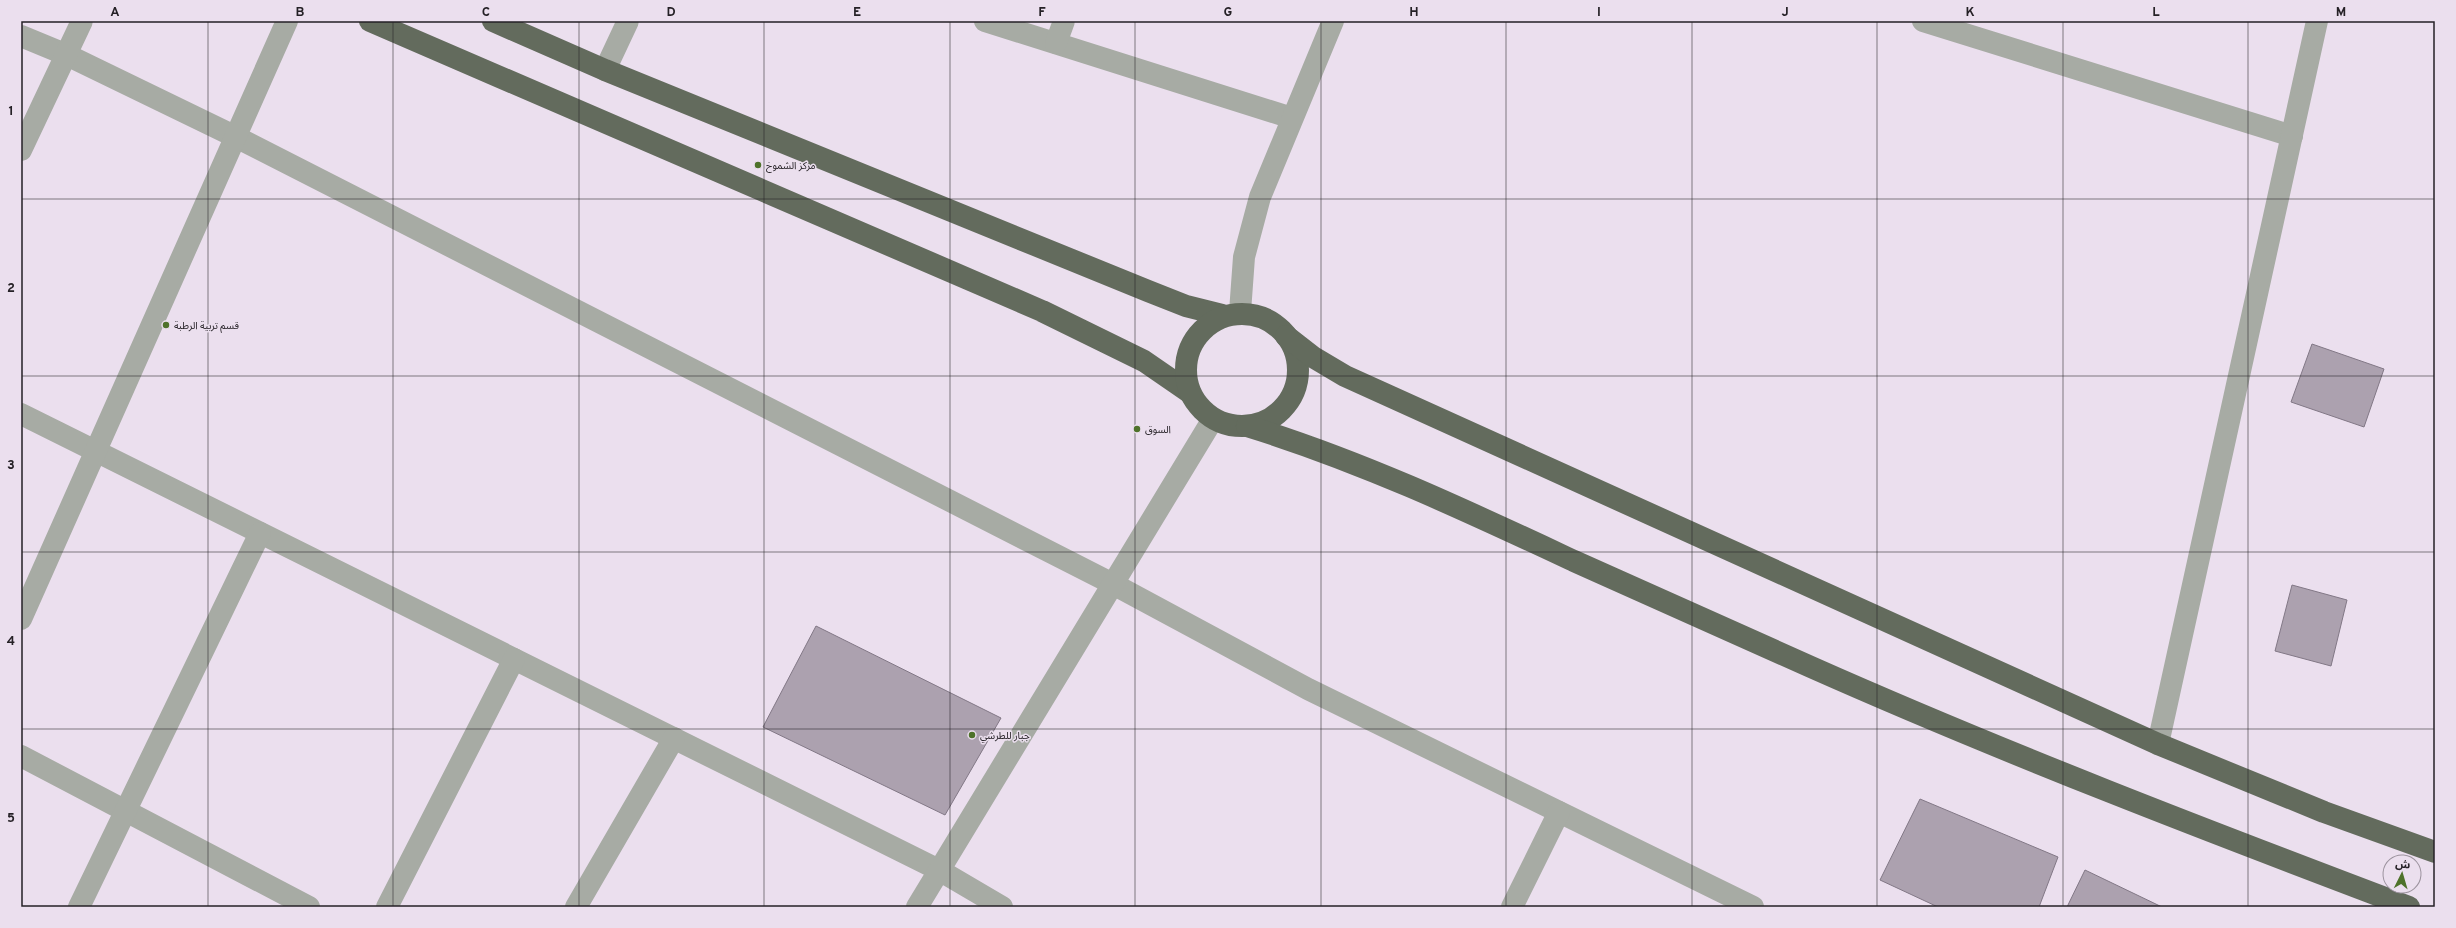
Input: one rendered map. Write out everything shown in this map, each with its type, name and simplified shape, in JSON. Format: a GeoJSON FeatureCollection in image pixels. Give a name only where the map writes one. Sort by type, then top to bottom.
{"type":"FeatureCollection","features":[{"type":"Feature","properties":{"kind":"highway"},"geometry":{"type":"LineString","coordinates":[[370,21],[1042,311],[1144,361],[1189,392],[1199,406],[1213,419],[1229,426],[1247,426],[1264,422],[1278,413],[1290,400],[1296,384],[1298,367],[1295,351],[1286,336]]}},
{"type":"Feature","properties":{"kind":"highway"},"geometry":{"type":"LineString","coordinates":[[493,21],[605,70],[1180,304],[1231,314],[1258,316],[1273,324],[1313,357],[1345,376],[2158,744],[2317,809],[2435,852]]}},
{"type":"Feature","properties":{"kind":"highway"},"geometry":{"type":"LineString","coordinates":[[1189,392],[1186,374],[1187,356],[1194,340],[1207,326],[1231,314]]}},
{"type":"Feature","properties":{"kind":"highway"},"geometry":{"type":"LineString","coordinates":[[1247,426],[1305,444],[1418,488],[1807,666],[2015,753],[2217,834],[2409,907]]}},
{"type":"Feature","properties":{"kind":"street"},"geometry":{"type":"LineString","coordinates":[[21,150],[82,21]]}},
{"type":"Feature","properties":{"kind":"street"},"geometry":{"type":"LineString","coordinates":[[21,619],[287,21]]}},
{"type":"Feature","properties":{"kind":"street"},"geometry":{"type":"LineString","coordinates":[[605,70],[628,21]]}},
{"type":"Feature","properties":{"kind":"street"},"geometry":{"type":"LineString","coordinates":[[985,21],[1292,118]]}},
{"type":"Feature","properties":{"kind":"street"},"geometry":{"type":"LineString","coordinates":[[1056,44],[1064,21]]}},
{"type":"Feature","properties":{"kind":"street"},"geometry":{"type":"LineString","coordinates":[[1231,314],[1251,226],[1260,197],[1333,21]]}},
{"type":"Feature","properties":{"kind":"street"},"geometry":{"type":"LineString","coordinates":[[1923,21],[2292,136]]}},
{"type":"Feature","properties":{"kind":"street"},"geometry":{"type":"LineString","coordinates":[[2158,744],[2317,21]]}},
{"type":"Feature","properties":{"kind":"street"},"geometry":{"type":"LineString","coordinates":[[21,36],[67,55],[236,137],[1113,584],[1308,689],[1753,907]]}},
{"type":"Feature","properties":{"kind":"street"},"geometry":{"type":"LineString","coordinates":[[21,414],[939,870],[1002,907]]}},
{"type":"Feature","properties":{"kind":"street"},"geometry":{"type":"LineString","coordinates":[[917,907],[1213,419]]}},
{"type":"Feature","properties":{"kind":"street"},"geometry":{"type":"LineString","coordinates":[[79,907],[260,533]]}},
{"type":"Feature","properties":{"kind":"street"},"geometry":{"type":"LineString","coordinates":[[387,907],[514,659]]}},
{"type":"Feature","properties":{"kind":"street"},"geometry":{"type":"LineString","coordinates":[[576,907],[674,738]]}},
{"type":"Feature","properties":{"kind":"street"},"geometry":{"type":"LineString","coordinates":[[21,756],[309,907]]}},
{"type":"Feature","properties":{"kind":"street"},"geometry":{"type":"LineString","coordinates":[[1512,907],[1559,812]]}},
{"type":"Feature","properties":{"kind":"building"},"geometry":{"type":"Polygon","coordinates":[[[2312,344],[2384,369],[2364,427],[2291,402],[2312,344]]]}},
{"type":"Feature","properties":{"kind":"building"},"geometry":{"type":"Polygon","coordinates":[[[2292,585],[2347,600],[2331,666],[2275,651],[2292,585]]]}},
{"type":"Feature","properties":{"kind":"building"},"geometry":{"type":"Polygon","coordinates":[[[816,626],[1001,718],[945,815],[763,727],[816,626]]]}},
{"type":"Feature","properties":{"kind":"building"},"geometry":{"type":"Polygon","coordinates":[[[1920,799],[2058,857],[2039,907],[1938,907],[1880,880],[1920,799]]]}},
{"type":"Feature","properties":{"kind":"building"},"geometry":{"type":"Polygon","coordinates":[[[2085,870],[2162,907],[2067,907],[2085,870]]]}},
{"type":"Feature","properties":{"kind":"place","name":"مركز الشموخ"},"geometry":{"type":"Point","coordinates":[758,165]}},
{"type":"Feature","properties":{"kind":"place","name":"قسم تربية الرطبة"},"geometry":{"type":"Point","coordinates":[166,325]}},
{"type":"Feature","properties":{"kind":"place","name":"السوق"},"geometry":{"type":"Point","coordinates":[1137,429]}},
{"type":"Feature","properties":{"kind":"place","name":"جبار للطرشي"},"geometry":{"type":"Point","coordinates":[972,735]}}]}
